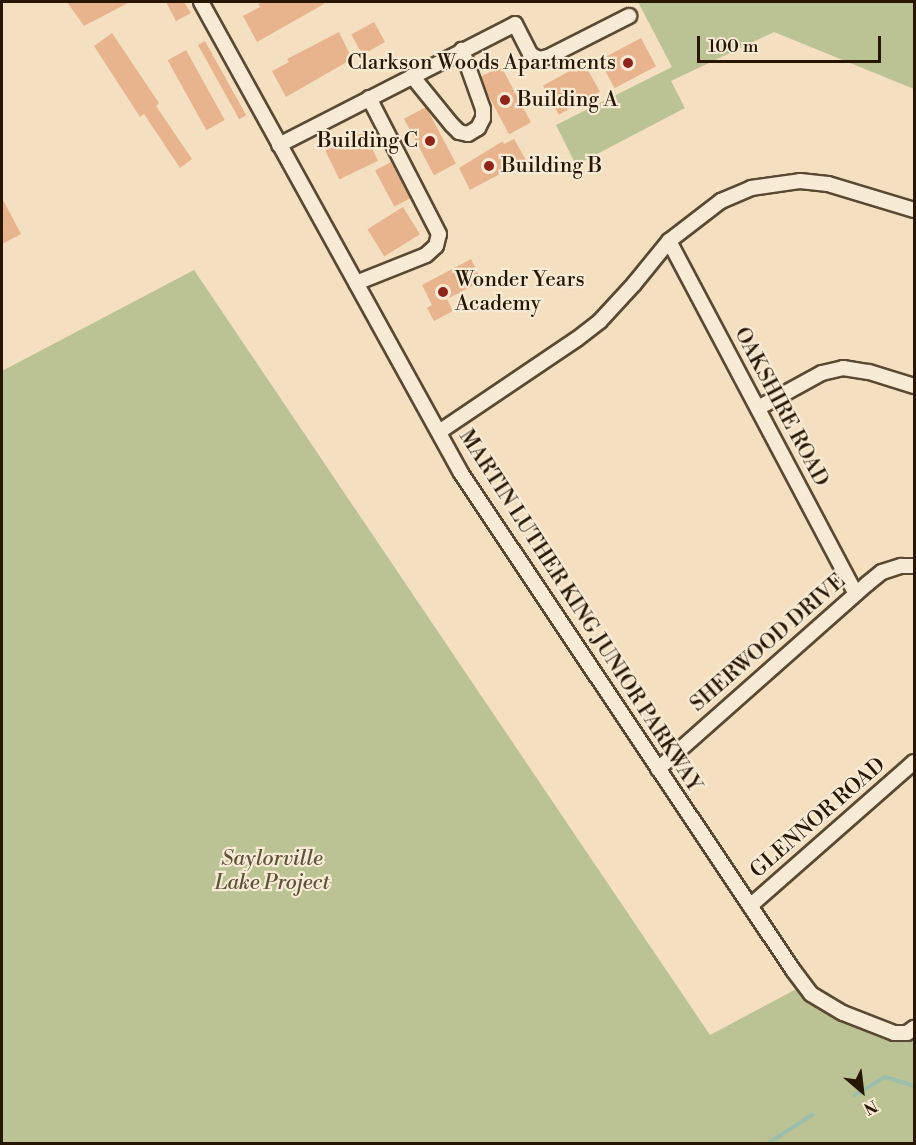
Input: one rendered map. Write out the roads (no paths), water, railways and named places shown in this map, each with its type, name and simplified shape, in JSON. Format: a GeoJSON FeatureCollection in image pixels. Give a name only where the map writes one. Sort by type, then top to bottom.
{"type":"FeatureCollection","features":[{"type":"Feature","properties":{"kind":"street","name":"MARTIN LUTHER KING JUNIOR PARKWAY"},"geometry":{"type":"LineString","coordinates":[[201,2],[439,432],[503,539],[811,994],[843,1013],[894,1033],[907,1033],[915,1028]]}},
{"type":"Feature","properties":{"kind":"street"},"geometry":{"type":"LineString","coordinates":[[279,145],[515,24],[530,54],[539,59],[548,57],[629,16]]}},
{"type":"Feature","properties":{"kind":"street"},"geometry":{"type":"LineString","coordinates":[[412,76],[452,125],[459,132],[468,134],[478,128],[483,118],[483,109],[462,50]]}},
{"type":"Feature","properties":{"kind":"street"},"geometry":{"type":"LineString","coordinates":[[356,283],[426,255],[436,246],[439,234],[369,98]]}},
{"type":"Feature","properties":{"kind":"street"},"geometry":{"type":"LineString","coordinates":[[439,432],[600,321],[669,241],[721,201],[751,188],[784,182],[828,184],[915,210]]}},
{"type":"Feature","properties":{"kind":"street","name":"OAKSHIRE ROAD"},"geometry":{"type":"LineString","coordinates":[[669,241],[856,594]]}},
{"type":"Feature","properties":{"kind":"street"},"geometry":{"type":"LineString","coordinates":[[758,408],[822,373],[843,368],[856,368],[915,386]]}},
{"type":"Feature","properties":{"kind":"street","name":"SHERWOOD DRIVE"},"geometry":{"type":"LineString","coordinates":[[658,769],[882,572],[901,566],[915,566]]}},
{"type":"Feature","properties":{"kind":"street","name":"GLENNOR ROAD"},"geometry":{"type":"LineString","coordinates":[[750,906],[915,762]]}},
{"type":"Feature","properties":{"kind":"waterway"},"geometry":{"type":"LineString","coordinates":[[855,1095],[885,1077],[914,1086]]}},
{"type":"Feature","properties":{"kind":"waterway"},"geometry":{"type":"LineString","coordinates":[[767,1144],[812,1115]]}},
{"type":"Feature","properties":{"kind":"place","name":"Clarkson Woods Apartments"},"geometry":{"type":"Point","coordinates":[628,63]}},
{"type":"Feature","properties":{"kind":"place","name":"Building A"},"geometry":{"type":"Point","coordinates":[505,100]}},
{"type":"Feature","properties":{"kind":"place","name":"Building C"},"geometry":{"type":"Point","coordinates":[430,141]}},
{"type":"Feature","properties":{"kind":"place","name":"Building B"},"geometry":{"type":"Point","coordinates":[489,166]}},
{"type":"Feature","properties":{"kind":"place","name":"Wonder Years Academy"},"geometry":{"type":"Point","coordinates":[443,292]}},
{"type":"Feature","properties":{"kind":"park label","name":"Saylorville Lake Project"},"geometry":{"type":"Point","coordinates":[272,871]}}]}
